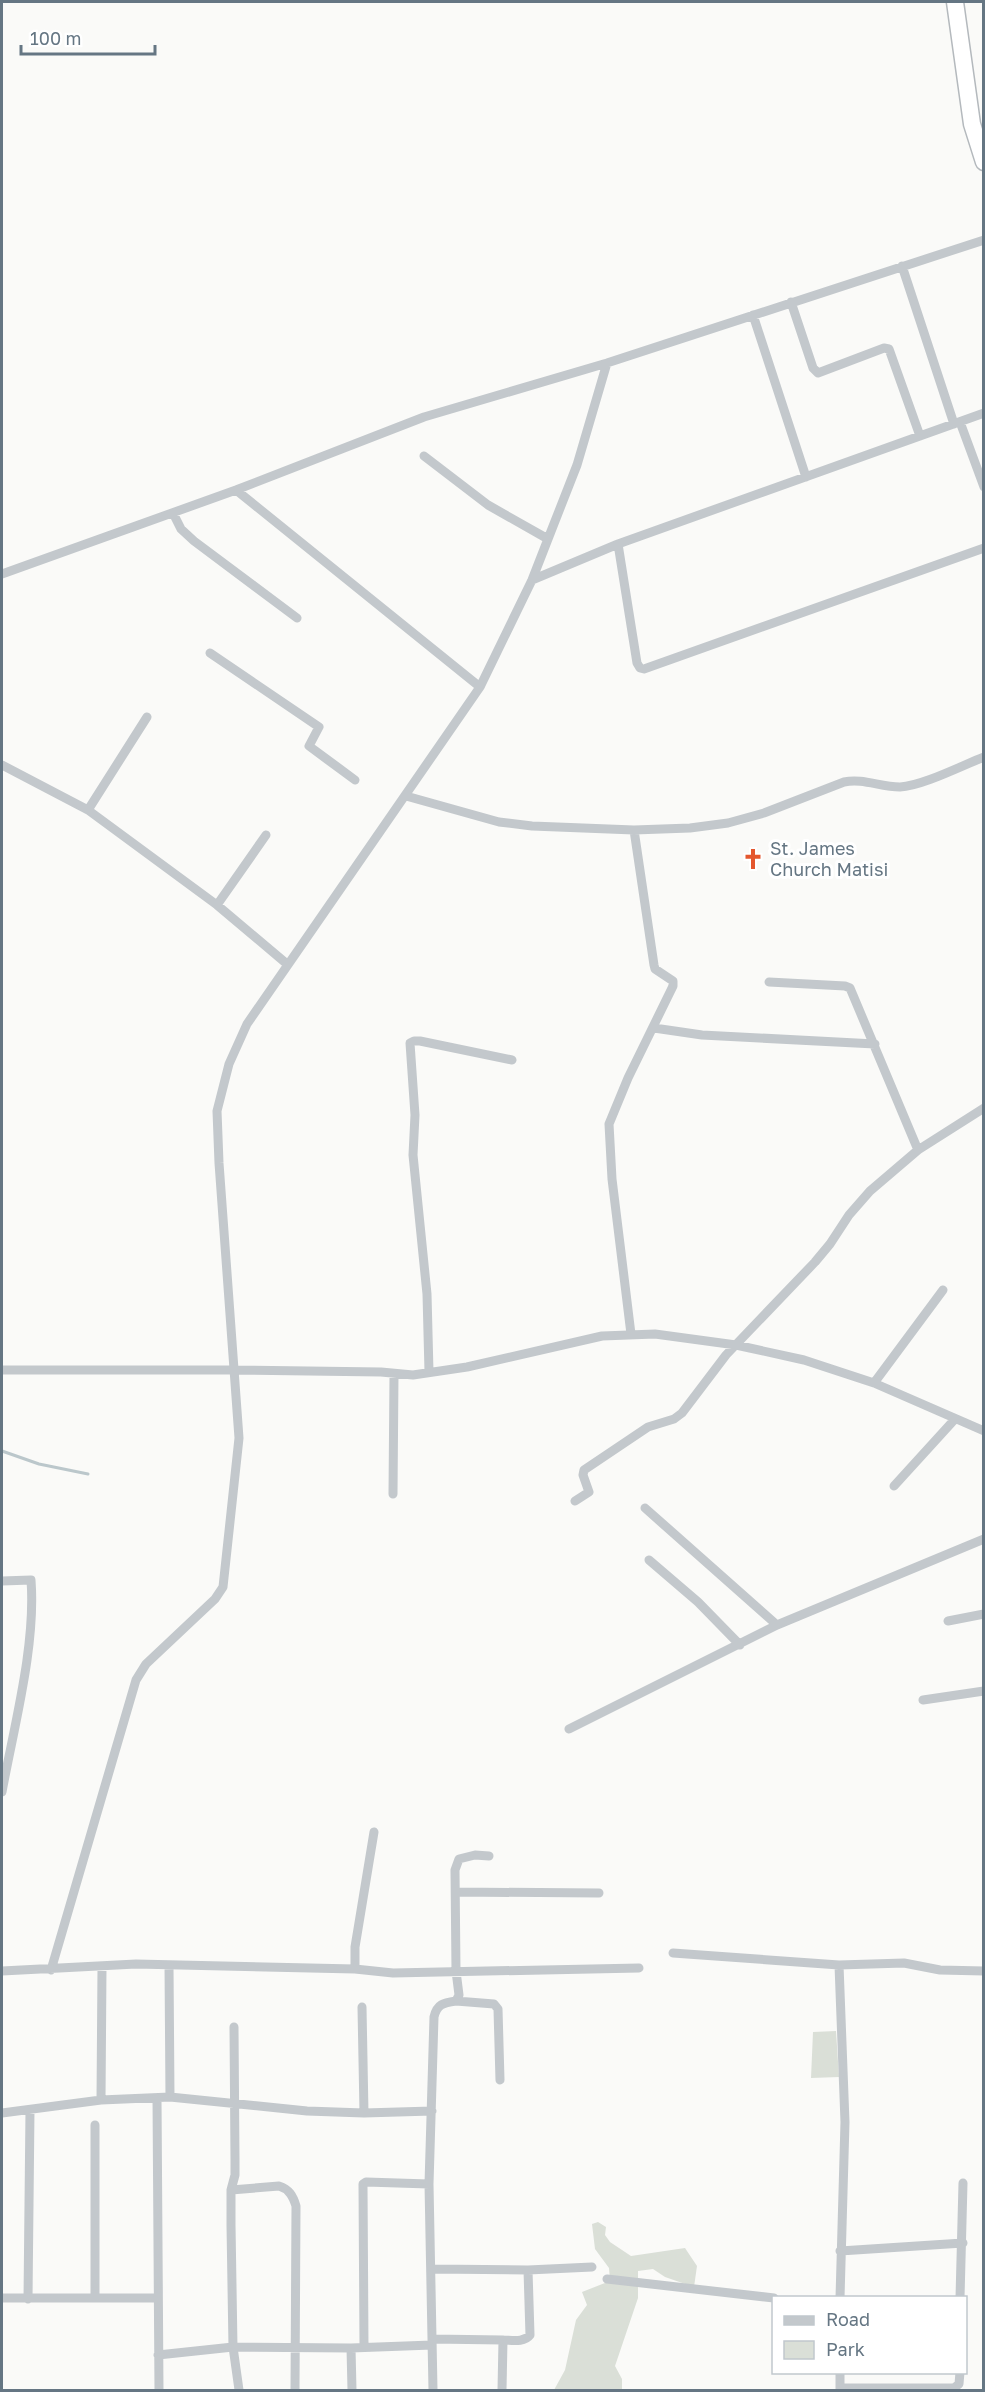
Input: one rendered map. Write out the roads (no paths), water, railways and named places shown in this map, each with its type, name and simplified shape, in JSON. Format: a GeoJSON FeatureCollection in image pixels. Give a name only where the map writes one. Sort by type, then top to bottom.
{"type":"FeatureCollection","features":[{"type":"Feature","properties":{"kind":"highway"},"geometry":{"type":"LineString","coordinates":[[955,2],[984,162]]}},
{"type":"Feature","properties":{"kind":"street"},"geometry":{"type":"LineString","coordinates":[[2,574],[236,490],[424,417],[607,363],[984,240]]}},
{"type":"Feature","properties":{"kind":"street"},"geometry":{"type":"LineString","coordinates":[[902,266],[957,423],[984,487]]}},
{"type":"Feature","properties":{"kind":"street"},"geometry":{"type":"LineString","coordinates":[[791,302],[813,368],[818,374],[884,348],[889,349],[920,436]]}},
{"type":"Feature","properties":{"kind":"street"},"geometry":{"type":"LineString","coordinates":[[753,315],[806,477]]}},
{"type":"Feature","properties":{"kind":"street"},"geometry":{"type":"LineString","coordinates":[[51,1970],[136,1680],[146,1664],[215,1599],[224,1587],[239,1438],[217,1111],[229,1064],[247,1024],[480,687],[532,580],[577,465],[607,363]]}},
{"type":"Feature","properties":{"kind":"street"},"geometry":{"type":"LineString","coordinates":[[532,580],[618,544],[984,413]]}},
{"type":"Feature","properties":{"kind":"street"},"geometry":{"type":"LineString","coordinates":[[424,456],[488,505],[548,539]]}},
{"type":"Feature","properties":{"kind":"street"},"geometry":{"type":"LineString","coordinates":[[236,490],[480,687]]}},
{"type":"Feature","properties":{"kind":"street"},"geometry":{"type":"LineString","coordinates":[[173,513],[181,529],[194,541],[297,618]]}},
{"type":"Feature","properties":{"kind":"street"},"geometry":{"type":"LineString","coordinates":[[618,544],[637,663],[640,668],[644,669],[984,548]]}},
{"type":"Feature","properties":{"kind":"street"},"geometry":{"type":"LineString","coordinates":[[210,653],[319,727],[309,746],[355,780]]}},
{"type":"Feature","properties":{"kind":"street"},"geometry":{"type":"LineString","coordinates":[[88,810],[147,717]]}},
{"type":"Feature","properties":{"kind":"street"},"geometry":{"type":"LineString","coordinates":[[406,796],[500,822],[634,830],[690,828],[728,823],[764,813],[856,779],[901,787],[984,757]]}},
{"type":"Feature","properties":{"kind":"street"},"geometry":{"type":"LineString","coordinates":[[2,765],[88,810],[217,905],[287,964]]}},
{"type":"Feature","properties":{"kind":"street"},"geometry":{"type":"LineString","coordinates":[[631,1334],[612,1179],[609,1124],[628,1078],[672,993],[673,983],[671,979],[655,969],[634,830]]}},
{"type":"Feature","properties":{"kind":"street"},"geometry":{"type":"LineString","coordinates":[[217,905],[266,835]]}},
{"type":"Feature","properties":{"kind":"street"},"geometry":{"type":"LineString","coordinates":[[769,982],[850,988],[918,1150]]}},
{"type":"Feature","properties":{"kind":"street"},"geometry":{"type":"LineString","coordinates":[[654,1028],[702,1035],[875,1044]]}},
{"type":"Feature","properties":{"kind":"street"},"geometry":{"type":"LineString","coordinates":[[429,1372],[427,1294],[413,1155],[415,1116],[410,1043],[420,1041],[512,1060]]}},
{"type":"Feature","properties":{"kind":"street"},"geometry":{"type":"LineString","coordinates":[[575,1502],[589,1492],[583,1475],[584,1470],[648,1427],[674,1419],[682,1413],[736,1345],[815,1262],[835,1238],[849,1215],[870,1191],[918,1150],[984,1108]]}},
{"type":"Feature","properties":{"kind":"street"},"geometry":{"type":"LineString","coordinates":[[874,1383],[944,1290]]}},
{"type":"Feature","properties":{"kind":"street"},"geometry":{"type":"LineString","coordinates":[[2,1370],[236,1370],[413,1375],[467,1367],[602,1336],[655,1334],[736,1345],[804,1360],[874,1383],[984,1431]]}},
{"type":"Feature","properties":{"kind":"street"},"geometry":{"type":"LineString","coordinates":[[393,1494],[394,1374]]}},
{"type":"Feature","properties":{"kind":"street"},"geometry":{"type":"LineString","coordinates":[[894,1486],[955,1419]]}},
{"type":"Feature","properties":{"kind":"street"},"geometry":{"type":"LineString","coordinates":[[645,1508],[777,1625]]}},
{"type":"Feature","properties":{"kind":"street"},"geometry":{"type":"LineString","coordinates":[[569,1729],[777,1625],[984,1539]]}},
{"type":"Feature","properties":{"kind":"street"},"geometry":{"type":"LineString","coordinates":[[649,1560],[698,1602],[740,1645]]}},
{"type":"Feature","properties":{"kind":"street"},"geometry":{"type":"LineString","coordinates":[[2,1581],[31,1580],[26,1666],[2,1792]]}},
{"type":"Feature","properties":{"kind":"street"},"geometry":{"type":"LineString","coordinates":[[948,1621],[984,1614]]}},
{"type":"Feature","properties":{"kind":"street"},"geometry":{"type":"LineString","coordinates":[[923,1700],[984,1691]]}},
{"type":"Feature","properties":{"kind":"street"},"geometry":{"type":"LineString","coordinates":[[355,1969],[355,1947],[374,1832]]}},
{"type":"Feature","properties":{"kind":"street"},"geometry":{"type":"LineString","coordinates":[[456,2001],[459,1995],[456,1971],[455,1870],[459,1859],[475,1855],[489,1856]]}},
{"type":"Feature","properties":{"kind":"street"},"geometry":{"type":"LineString","coordinates":[[456,1893],[599,1893]]}},
{"type":"Feature","properties":{"kind":"street"},"geometry":{"type":"LineString","coordinates":[[673,1953],[839,1965],[904,1963],[924,1965],[940,1970],[984,1971]]}},
{"type":"Feature","properties":{"kind":"street"},"geometry":{"type":"LineString","coordinates":[[2,1971],[136,1964],[355,1969],[393,1973],[639,1968]]}},
{"type":"Feature","properties":{"kind":"street"},"geometry":{"type":"LineString","coordinates":[[169,1965],[170,2097]]}},
{"type":"Feature","properties":{"kind":"street"},"geometry":{"type":"LineString","coordinates":[[839,1965],[844,2122],[840,2296]]}},
{"type":"Feature","properties":{"kind":"street"},"geometry":{"type":"LineString","coordinates":[[101,2100],[102,1967]]}},
{"type":"Feature","properties":{"kind":"street"},"geometry":{"type":"LineString","coordinates":[[433,2391],[429,2184],[436,2007],[456,2001],[494,2004],[498,2009],[500,2079]]}},
{"type":"Feature","properties":{"kind":"street"},"geometry":{"type":"LineString","coordinates":[[362,2007],[364,2112]]}},
{"type":"Feature","properties":{"kind":"street"},"geometry":{"type":"LineString","coordinates":[[234,2027],[235,2167],[231,2190],[233,2347],[239,2391]]}},
{"type":"Feature","properties":{"kind":"street"},"geometry":{"type":"LineString","coordinates":[[2,2113],[101,2100],[170,2097],[307,2111],[432,2111]]}},
{"type":"Feature","properties":{"kind":"street"},"geometry":{"type":"LineString","coordinates":[[157,2098],[159,2391]]}},
{"type":"Feature","properties":{"kind":"street"},"geometry":{"type":"LineString","coordinates":[[28,2299],[30,2110]]}},
{"type":"Feature","properties":{"kind":"street"},"geometry":{"type":"LineString","coordinates":[[95,2125],[95,2297]]}},
{"type":"Feature","properties":{"kind":"street"},"geometry":{"type":"LineString","coordinates":[[364,2346],[363,2184],[366,2182],[429,2184]]}},
{"type":"Feature","properties":{"kind":"street"},"geometry":{"type":"LineString","coordinates":[[960,2296],[963,2183]]}},
{"type":"Feature","properties":{"kind":"street"},"geometry":{"type":"LineString","coordinates":[[231,2190],[284,2187],[296,2206],[295,2391]]}},
{"type":"Feature","properties":{"kind":"street"},"geometry":{"type":"LineString","coordinates":[[840,2251],[963,2243]]}},
{"type":"Feature","properties":{"kind":"street"},"geometry":{"type":"LineString","coordinates":[[432,2269],[528,2270],[592,2267]]}},
{"type":"Feature","properties":{"kind":"street"},"geometry":{"type":"LineString","coordinates":[[158,2355],[233,2347],[351,2348],[432,2342],[521,2341],[530,2335],[528,2270]]}},
{"type":"Feature","properties":{"kind":"street"},"geometry":{"type":"LineString","coordinates":[[607,2279],[772,2298]]}},
{"type":"Feature","properties":{"kind":"street"},"geometry":{"type":"LineString","coordinates":[[2,2298],[158,2298]]}},
{"type":"Feature","properties":{"kind":"street"},"geometry":{"type":"LineString","coordinates":[[502,2340],[502,2391]]}},
{"type":"Feature","properties":{"kind":"street"},"geometry":{"type":"LineString","coordinates":[[351,2348],[352,2391]]}},
{"type":"Feature","properties":{"kind":"street"},"geometry":{"type":"LineString","coordinates":[[840,2389],[954,2388],[960,2384],[960,2374]]}},
{"type":"Feature","properties":{"kind":"waterway"},"geometry":{"type":"LineString","coordinates":[[2,1451],[39,1464],[88,1474]]}},
{"type":"Feature","properties":{"kind":"place","name":"St. James Church Matisi"},"geometry":{"type":"Point","coordinates":[753,859]}}]}
